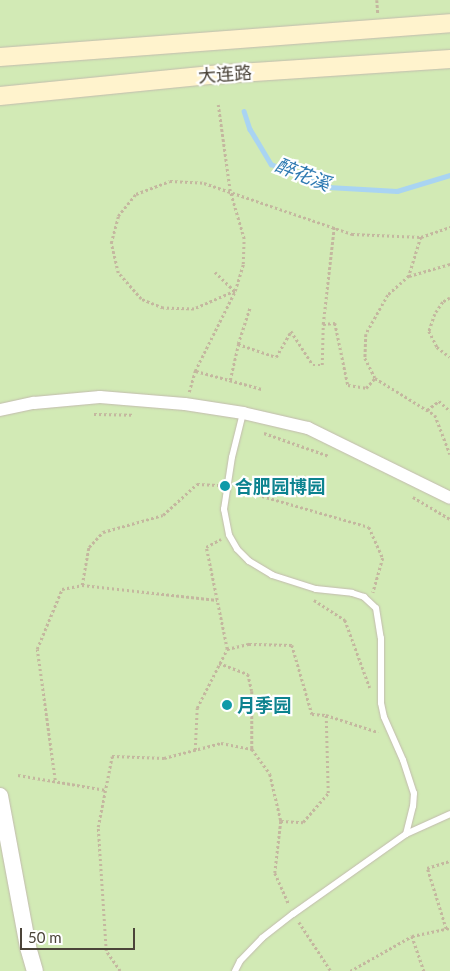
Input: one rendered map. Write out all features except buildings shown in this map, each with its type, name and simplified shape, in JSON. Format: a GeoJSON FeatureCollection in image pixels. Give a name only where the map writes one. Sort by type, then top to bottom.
{"type":"FeatureCollection","features":[{"type":"Feature","properties":{"kind":"main road","name":"大连路"},"geometry":{"type":"LineString","coordinates":[[0,57],[450,23]]}},
{"type":"Feature","properties":{"kind":"main road","name":"大连路"},"geometry":{"type":"LineString","coordinates":[[0,96],[209,75],[450,59]]}},
{"type":"Feature","properties":{"kind":"street"},"geometry":{"type":"LineString","coordinates":[[0,410],[34,403],[100,398],[185,404],[243,413],[308,428],[450,498]]}},
{"type":"Feature","properties":{"kind":"street"},"geometry":{"type":"LineString","coordinates":[[0,796],[28,947],[35,971]]}},
{"type":"Feature","properties":{"kind":"lane"},"geometry":{"type":"LineString","coordinates":[[243,413],[227,486],[224,509],[229,535],[237,549],[249,561],[272,575],[302,585],[352,593],[371,602],[376,608],[379,623],[384,718],[403,760],[414,793],[413,806],[406,834]]}},
{"type":"Feature","properties":{"kind":"lane"},"geometry":{"type":"LineString","coordinates":[[235,971],[240,961],[262,938],[293,914],[406,834],[450,814]]}},
{"type":"Feature","properties":{"kind":"path"},"geometry":{"type":"LineString","coordinates":[[185,404],[195,371],[234,291],[243,264],[244,239],[230,191],[218,105]]}},
{"type":"Feature","properties":{"kind":"path"},"geometry":{"type":"LineString","coordinates":[[234,291],[194,309],[163,308],[142,299],[118,273],[111,243],[118,216],[136,194],[170,181],[204,183],[352,234],[421,237],[450,227]]}},
{"type":"Feature","properties":{"kind":"path"},"geometry":{"type":"LineString","coordinates":[[238,344],[276,357],[291,331],[313,365],[322,365],[323,324],[334,227]]}},
{"type":"Feature","properties":{"kind":"path"},"geometry":{"type":"LineString","coordinates":[[409,276],[421,237]]}},
{"type":"Feature","properties":{"kind":"path"},"geometry":{"type":"LineString","coordinates":[[450,264],[409,276],[388,295],[366,334],[365,358],[375,378],[435,415],[450,454]]}},
{"type":"Feature","properties":{"kind":"path"},"geometry":{"type":"LineString","coordinates":[[215,272],[234,291]]}},
{"type":"Feature","properties":{"kind":"path"},"geometry":{"type":"LineString","coordinates":[[450,298],[443,302],[435,314],[429,331],[437,348],[450,358]]}},
{"type":"Feature","properties":{"kind":"path"},"geometry":{"type":"LineString","coordinates":[[230,380],[238,344],[250,308]]}},
{"type":"Feature","properties":{"kind":"path"},"geometry":{"type":"LineString","coordinates":[[323,324],[335,323],[348,385],[366,388],[375,378]]}},
{"type":"Feature","properties":{"kind":"path"},"geometry":{"type":"LineString","coordinates":[[195,371],[262,389]]}},
{"type":"Feature","properties":{"kind":"path"},"geometry":{"type":"LineString","coordinates":[[427,410],[439,401],[450,411]]}},
{"type":"Feature","properties":{"kind":"path"},"geometry":{"type":"LineString","coordinates":[[94,414],[138,415]]}},
{"type":"Feature","properties":{"kind":"path"},"geometry":{"type":"LineString","coordinates":[[240,426],[333,457]]}},
{"type":"Feature","properties":{"kind":"path"},"geometry":{"type":"LineString","coordinates":[[82,585],[89,547],[103,532],[164,515],[197,484],[227,486],[369,528],[383,558],[371,602]]}},
{"type":"Feature","properties":{"kind":"path"},"geometry":{"type":"LineString","coordinates":[[406,493],[450,519]]}},
{"type":"Feature","properties":{"kind":"path"},"geometry":{"type":"LineString","coordinates":[[195,750],[197,708],[227,650],[206,547],[229,535]]}},
{"type":"Feature","properties":{"kind":"path"},"geometry":{"type":"LineString","coordinates":[[55,780],[36,649],[62,589],[82,585],[216,600]]}},
{"type":"Feature","properties":{"kind":"path"},"geometry":{"type":"LineString","coordinates":[[302,585],[311,598],[345,620],[352,635],[367,685],[382,703]]}},
{"type":"Feature","properties":{"kind":"path"},"geometry":{"type":"LineString","coordinates":[[227,650],[249,644],[292,645],[312,714],[326,715],[392,736]]}},
{"type":"Feature","properties":{"kind":"path"},"geometry":{"type":"LineString","coordinates":[[220,664],[248,674],[252,691],[252,749],[270,774],[281,821],[275,873],[293,914],[331,971]]}},
{"type":"Feature","properties":{"kind":"path"},"geometry":{"type":"LineString","coordinates":[[281,821],[303,822],[328,793],[326,715]]}},
{"type":"Feature","properties":{"kind":"path"},"geometry":{"type":"LineString","coordinates":[[120,971],[106,951],[98,827],[112,756],[164,758],[221,743],[252,749]]}},
{"type":"Feature","properties":{"kind":"path"},"geometry":{"type":"LineString","coordinates":[[18,775],[106,790]]}},
{"type":"Feature","properties":{"kind":"path"},"geometry":{"type":"LineString","coordinates":[[350,971],[412,936],[448,928],[427,868],[450,861]]}},
{"type":"Feature","properties":{"kind":"path"},"geometry":{"type":"LineString","coordinates":[[412,936],[424,971]]}},
{"type":"Feature","properties":{"kind":"green space","name":"合肥园博园"},"geometry":{"type":"Polygon","coordinates":[[[0,0],[450,0],[450,971],[0,971],[0,0]]]}},
{"type":"Feature","properties":{"kind":"waterway","name":"醉花溪"},"geometry":{"type":"LineString","coordinates":[[244,111],[250,129],[271,164],[328,187],[397,191],[450,175]]}},
{"type":"Feature","properties":{"kind":"place","name":"合肥园博园"},"geometry":{"type":"Point","coordinates":[225,486]}},
{"type":"Feature","properties":{"kind":"place","name":"月季园"},"geometry":{"type":"Point","coordinates":[227,705]}}]}
